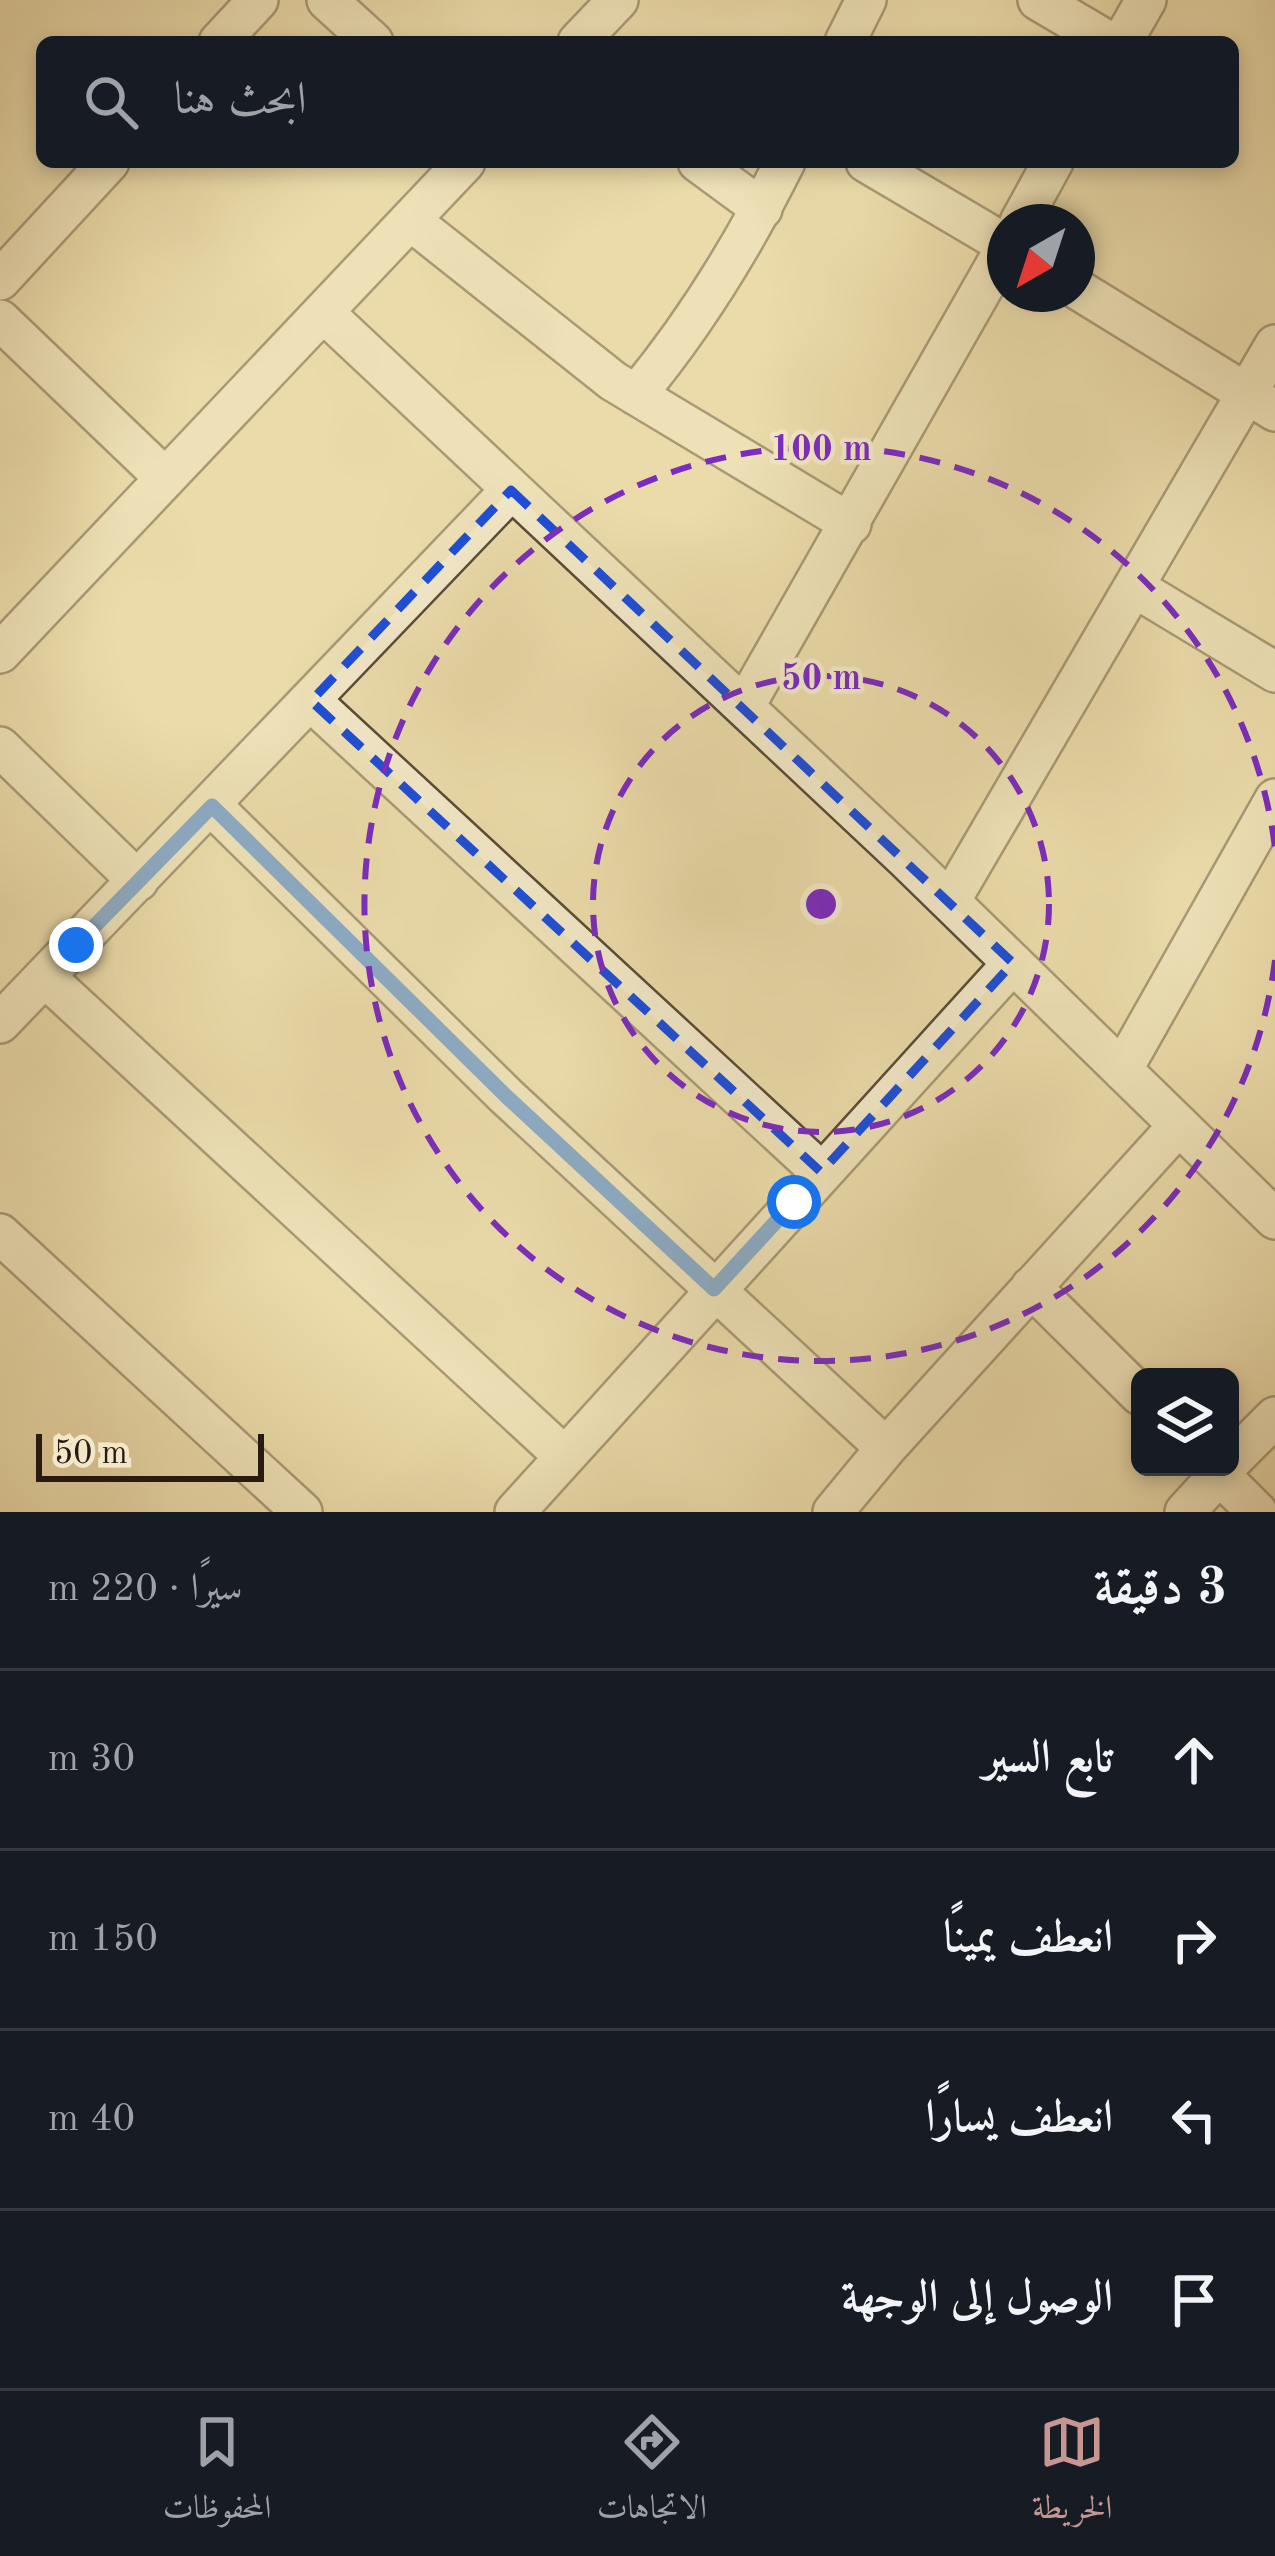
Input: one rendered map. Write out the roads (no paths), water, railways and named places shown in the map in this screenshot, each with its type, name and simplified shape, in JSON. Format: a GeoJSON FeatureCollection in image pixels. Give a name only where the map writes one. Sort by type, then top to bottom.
{"type":"FeatureCollection","features":[{"type":"Feature","properties":{"kind":"street"},"geometry":{"type":"LineString","coordinates":[[225,36],[258,0]]}},
{"type":"Feature","properties":{"kind":"street"},"geometry":{"type":"LineString","coordinates":[[327,0],[366,36]]}},
{"type":"Feature","properties":{"kind":"street"},"geometry":{"type":"LineString","coordinates":[[584,36],[618,0]]}},
{"type":"Feature","properties":{"kind":"street"},"geometry":{"type":"LineString","coordinates":[[848,36],[866,0]]}},
{"type":"Feature","properties":{"kind":"street"},"geometry":{"type":"LineString","coordinates":[[1038,0],[1099,36]]}},
{"type":"Feature","properties":{"kind":"street"},"geometry":{"type":"LineString","coordinates":[[1125,36],[1146,0]]}},
{"type":"Feature","properties":{"kind":"street"},"geometry":{"type":"LineString","coordinates":[[0,280],[103,168]]}},
{"type":"Feature","properties":{"kind":"street"},"geometry":{"type":"LineString","coordinates":[[4,641],[459,168]]}},
{"type":"Feature","properties":{"kind":"street"},"geometry":{"type":"LineString","coordinates":[[706,168],[761,209]]}},
{"type":"Feature","properties":{"kind":"street"},"geometry":{"type":"LineString","coordinates":[[636,395],[729,268],[782,168]]}},
{"type":"Feature","properties":{"kind":"street"},"geometry":{"type":"LineString","coordinates":[[876,168],[987,235]]}},
{"type":"Feature","properties":{"kind":"street"},"geometry":{"type":"LineString","coordinates":[[1030,204],[1051,168]]}},
{"type":"Feature","properties":{"kind":"street"},"geometry":{"type":"LineString","coordinates":[[410,220],[636,395],[851,524]]}},
{"type":"Feature","properties":{"kind":"street"},"geometry":{"type":"LineString","coordinates":[[744,707],[987,278]]}},
{"type":"Feature","properties":{"kind":"street"},"geometry":{"type":"LineString","coordinates":[[1095,300],[1261,403]]}},
{"type":"Feature","properties":{"kind":"street"},"geometry":{"type":"LineString","coordinates":[[323,312],[950,902],[1275,1219]]}},
{"type":"Feature","properties":{"kind":"street"},"geometry":{"type":"LineString","coordinates":[[0,320],[165,478]]}},
{"type":"Feature","properties":{"kind":"street"},"geometry":{"type":"LineString","coordinates":[[950,902],[1134,587],[1261,403],[1275,345]]}},
{"type":"Feature","properties":{"kind":"street"},"geometry":{"type":"LineString","coordinates":[[0,1023],[511,490]]}},
{"type":"Feature","properties":{"kind":"street"},"geometry":{"type":"LineString","coordinates":[[1134,587],[1275,672]]}},
{"type":"Feature","properties":{"kind":"street"},"geometry":{"type":"LineString","coordinates":[[310,701],[821,1172]]}},
{"type":"Feature","properties":{"kind":"street"},"geometry":{"type":"LineString","coordinates":[[0,747],[138,881]]}},
{"type":"Feature","properties":{"kind":"street"},"geometry":{"type":"LineString","coordinates":[[1122,1070],[1275,799]]}},
{"type":"Feature","properties":{"kind":"street"},"geometry":{"type":"LineString","coordinates":[[212,806],[506,1096],[886,1448]]}},
{"type":"Feature","properties":{"kind":"street"},"geometry":{"type":"LineString","coordinates":[[515,1512],[1013,963]]}},
{"type":"Feature","properties":{"kind":"street"},"geometry":{"type":"LineString","coordinates":[[45,977],[565,1456]]}},
{"type":"Feature","properties":{"kind":"street"},"geometry":{"type":"LineString","coordinates":[[833,1512],[1179,1125]]}},
{"type":"Feature","properties":{"kind":"street"},"geometry":{"type":"LineString","coordinates":[[0,1234],[302,1512]]}},
{"type":"Feature","properties":{"kind":"street"},"geometry":{"type":"LineString","coordinates":[[1031,1287],[1131,1386]]}},
{"type":"Feature","properties":{"kind":"street"},"geometry":{"type":"LineString","coordinates":[[1239,1452],[1275,1417]]}},
{"type":"Feature","properties":{"kind":"street"},"geometry":{"type":"LineString","coordinates":[[1186,1512],[1215,1476]]}},
{"type":"Feature","properties":{"kind":"street"},"geometry":{"type":"LineString","coordinates":[[1228,1476],[1257,1512]]}}]}
